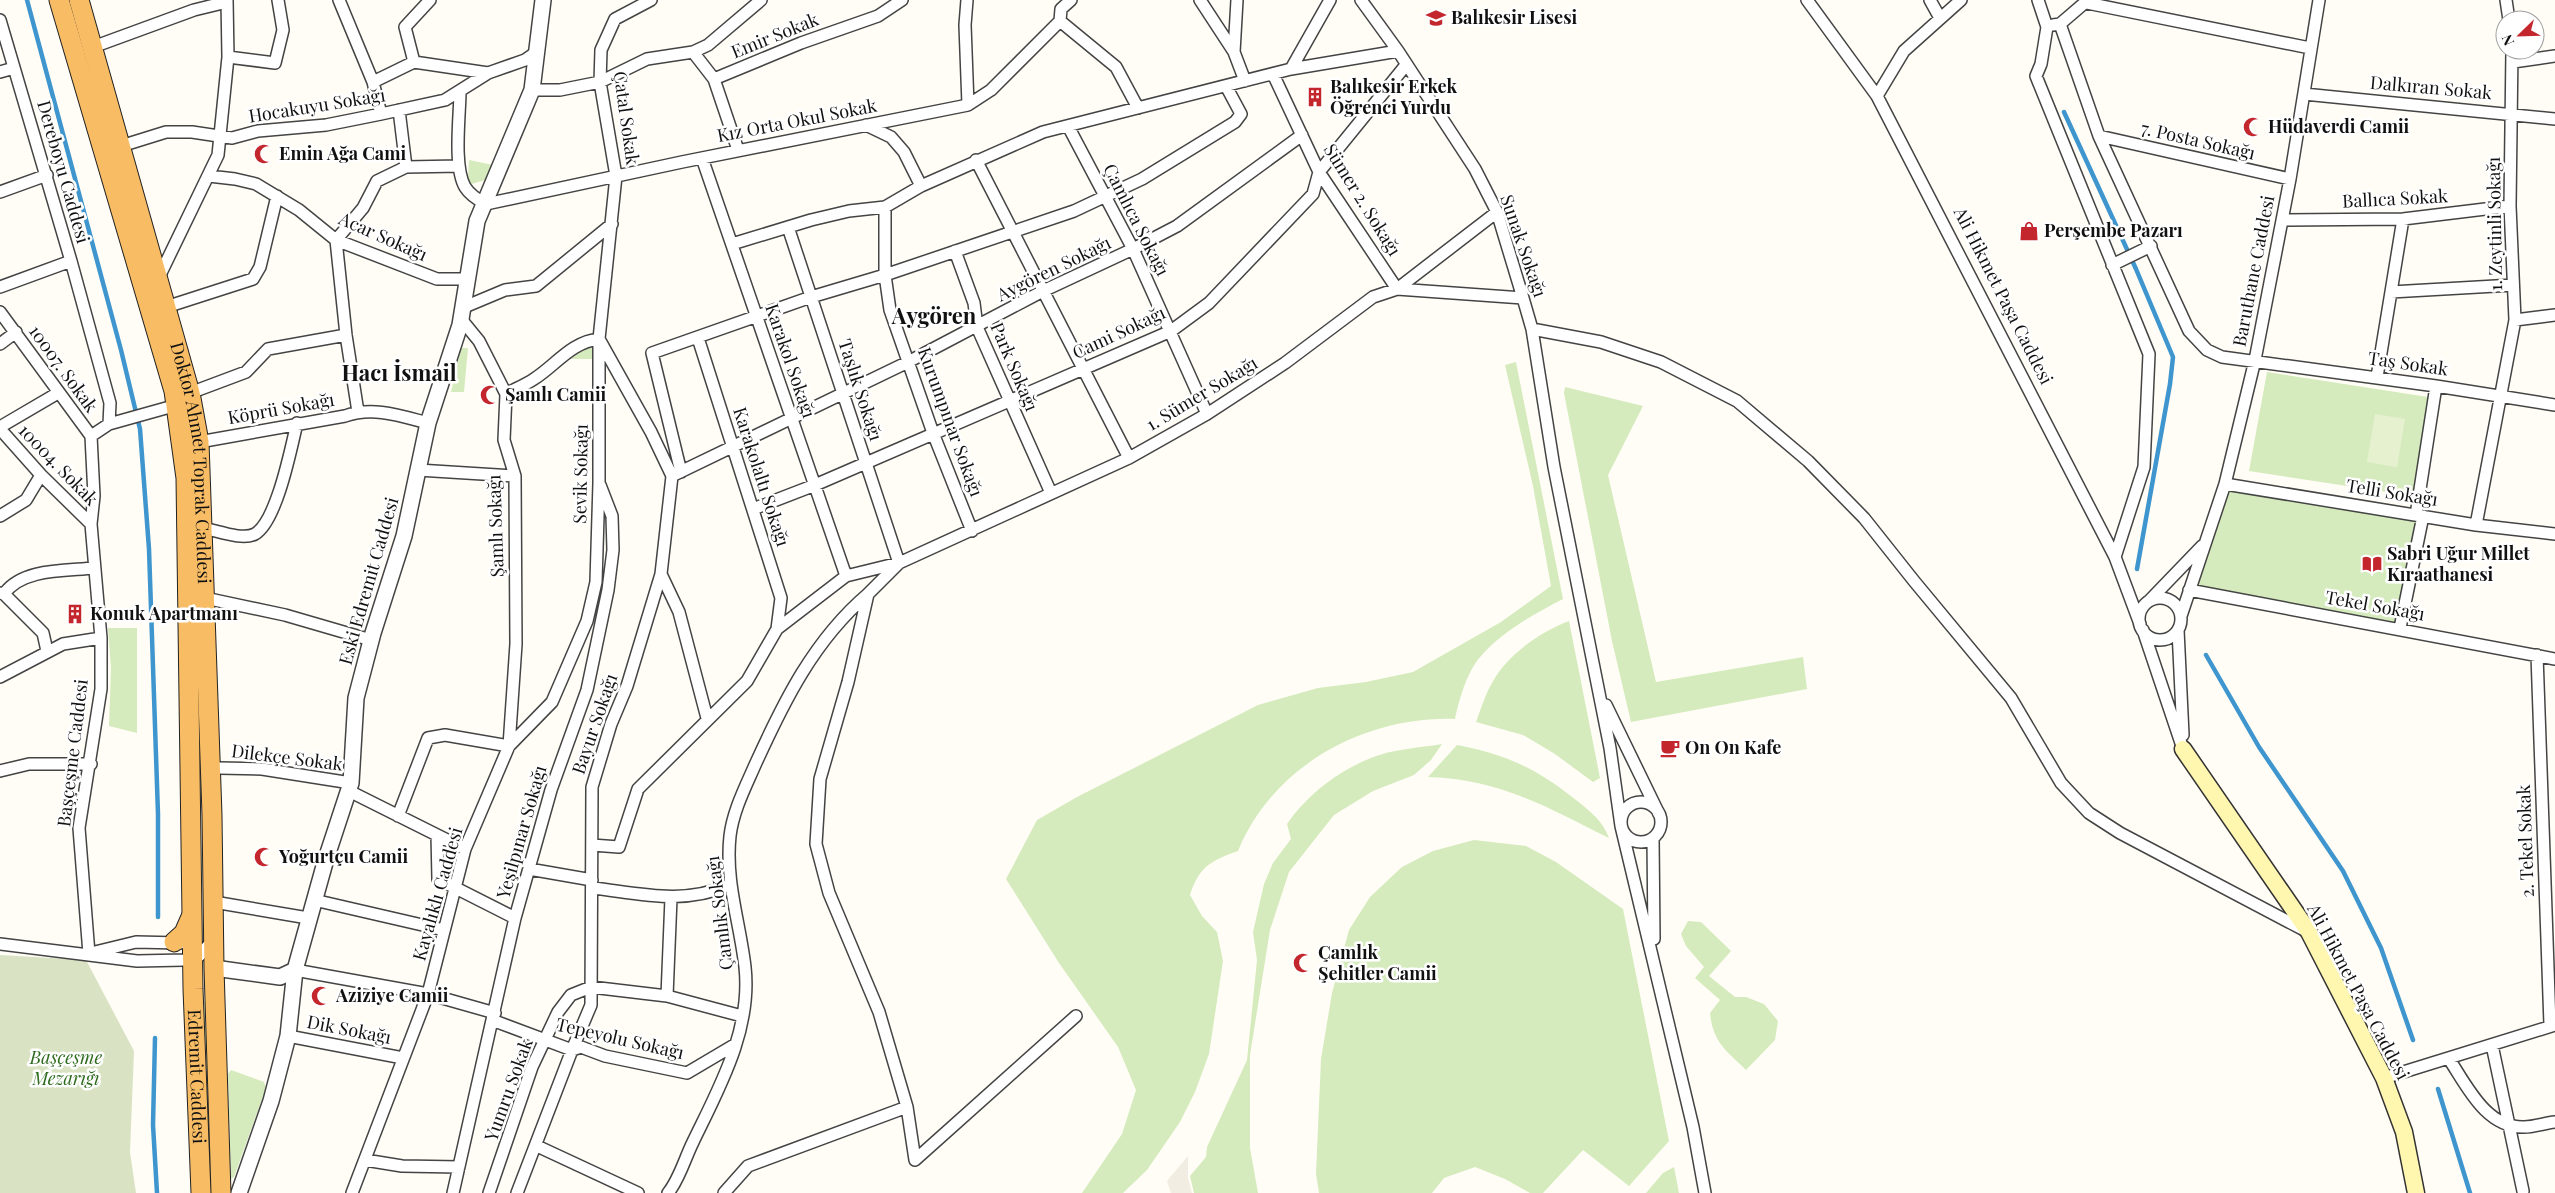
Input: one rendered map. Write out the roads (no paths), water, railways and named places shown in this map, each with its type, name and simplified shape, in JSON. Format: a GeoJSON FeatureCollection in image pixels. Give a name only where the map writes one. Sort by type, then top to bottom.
{"type":"FeatureCollection","features":[{"type":"Feature","properties":{"kind":"highway","name":"Doktor Ahmet Toprak Caddesi"},"geometry":{"type":"LineString","coordinates":[[59,0],[177,402],[199,442],[214,902],[192,950]]}},
{"type":"Feature","properties":{"kind":"highway","name":"Doktor Ahmet Toprak Caddesi"},"geometry":{"type":"LineString","coordinates":[[79,0],[122,146],[166,307],[186,478],[193,910],[188,927],[192,950],[214,968]]}},
{"type":"Feature","properties":{"kind":"highway","name":"Edremit Caddesi"},"geometry":{"type":"LineString","coordinates":[[192,950],[201,1193]]}},
{"type":"Feature","properties":{"kind":"highway","name":"Edremit Caddesi"},"geometry":{"type":"LineString","coordinates":[[214,968],[221,1193]]}},
{"type":"Feature","properties":{"kind":"main road","name":"Ali Hikmet Paşa Caddesi"},"geometry":{"type":"LineString","coordinates":[[2184,749],[2309,932],[2384,1078],[2404,1132],[2416,1193]]}},
{"type":"Feature","properties":{"kind":"street"},"geometry":{"type":"LineString","coordinates":[[228,57],[275,63],[283,30],[278,0]]}},
{"type":"Feature","properties":{"kind":"street"},"geometry":{"type":"LineString","coordinates":[[339,0],[373,82],[381,114]]}},
{"type":"Feature","properties":{"kind":"street"},"geometry":{"type":"LineString","coordinates":[[414,62],[405,27],[430,0]]}},
{"type":"Feature","properties":{"kind":"street","name":"Eski Edremit Caddesi"},"geometry":{"type":"LineString","coordinates":[[239,1193],[271,1100],[288,1036],[295,970],[308,918],[350,787],[356,698],[371,640],[404,536],[428,423],[462,313],[477,221],[486,204],[532,90],[544,0]]}},
{"type":"Feature","properties":{"kind":"street","name":"Çatal Sokak"},"geometry":{"type":"LineString","coordinates":[[616,176],[600,82],[601,50],[615,19],[651,0]]}},
{"type":"Feature","properties":{"kind":"street"},"geometry":{"type":"LineString","coordinates":[[532,90],[560,90],[600,82],[646,59],[693,52],[708,45],[761,0]]}},
{"type":"Feature","properties":{"kind":"street","name":"Emir Sokak"},"geometry":{"type":"LineString","coordinates":[[714,79],[801,43],[878,16],[901,0]]}},
{"type":"Feature","properties":{"kind":"street"},"geometry":{"type":"LineString","coordinates":[[967,0],[964,25],[968,105]]}},
{"type":"Feature","properties":{"kind":"street"},"geometry":{"type":"LineString","coordinates":[[1071,0],[1059,4],[1060,21],[1116,67],[1138,108]]}},
{"type":"Feature","properties":{"kind":"street"},"geometry":{"type":"LineString","coordinates":[[1200,0],[1234,52],[1245,81]]}},
{"type":"Feature","properties":{"kind":"street"},"geometry":{"type":"LineString","coordinates":[[1234,52],[1238,0]]}},
{"type":"Feature","properties":{"kind":"street"},"geometry":{"type":"LineString","coordinates":[[1291,69],[1330,0]]}},
{"type":"Feature","properties":{"kind":"street","name":"Sunak Sokağı"},"geometry":{"type":"LineString","coordinates":[[1361,0],[1398,51],[1475,169],[1497,212],[1532,329],[1554,467],[1599,690]]}},
{"type":"Feature","properties":{"kind":"street","name":"Ali Hikmet Paşa Caddesi"},"geometry":{"type":"LineString","coordinates":[[1807,0],[1878,96],[2115,557],[2142,627],[2184,749]]}},
{"type":"Feature","properties":{"kind":"street"},"geometry":{"type":"LineString","coordinates":[[1930,0],[1940,18]]}},
{"type":"Feature","properties":{"kind":"street"},"geometry":{"type":"LineString","coordinates":[[1878,96],[1904,50],[1961,0]]}},
{"type":"Feature","properties":{"kind":"street"},"geometry":{"type":"LineString","coordinates":[[2038,0],[2047,26],[2041,64],[2036,76],[2149,354],[2144,468],[2115,557]]}},
{"type":"Feature","properties":{"kind":"street","name":"Baruthane Caddesi"},"geometry":{"type":"LineString","coordinates":[[2181,616],[2224,484],[2255,360],[2290,179],[2318,0]]}},
{"type":"Feature","properties":{"kind":"street"},"geometry":{"type":"LineString","coordinates":[[93,47],[194,10],[227,1],[228,57],[222,136],[218,155],[158,277]]}},
{"type":"Feature","properties":{"kind":"street"},"geometry":{"type":"LineString","coordinates":[[2047,26],[2060,24],[2088,2],[2310,48]]}},
{"type":"Feature","properties":{"kind":"street","name":"Dereboyu Caddesi"},"geometry":{"type":"LineString","coordinates":[[0,20],[71,262],[0,287]]}},
{"type":"Feature","properties":{"kind":"street","name":"Kız Orta Okul Sokak"},"geometry":{"type":"LineString","coordinates":[[486,204],[738,150],[968,105],[991,90],[1060,21]]}},
{"type":"Feature","properties":{"kind":"street","name":"Taş Sokak"},"geometry":{"type":"LineString","coordinates":[[2060,24],[2099,136],[2189,331],[2207,350],[2222,357],[2255,360],[2499,395],[2555,405]]}},
{"type":"Feature","properties":{"kind":"street","name":"Hocakuyu Sokağı"},"geometry":{"type":"LineString","coordinates":[[122,146],[166,132],[192,132],[232,138],[258,131],[326,125],[445,100],[488,73],[525,60],[538,51]]}},
{"type":"Feature","properties":{"kind":"street"},"geometry":{"type":"LineString","coordinates":[[732,244],[848,211],[884,207],[921,186],[976,160],[1043,132],[1291,69],[1398,51]]}},
{"type":"Feature","properties":{"kind":"street"},"geometry":{"type":"LineString","coordinates":[[693,52],[714,79],[738,150]]}},
{"type":"Feature","properties":{"kind":"street"},"geometry":{"type":"LineString","coordinates":[[2513,62],[2555,56]]}},
{"type":"Feature","properties":{"kind":"street"},"geometry":{"type":"LineString","coordinates":[[373,82],[414,62],[488,73]]}},
{"type":"Feature","properties":{"kind":"street","name":"1. Zeytinli Sokağı"},"geometry":{"type":"LineString","coordinates":[[2476,525],[2499,395],[2515,320],[2510,206],[2513,62]]}},
{"type":"Feature","properties":{"kind":"street","name":"Cami Sokağı"},"geometry":{"type":"LineString","coordinates":[[753,509],[815,485],[1171,331],[1209,302],[1313,194],[1319,172],[1406,65]]}},
{"type":"Feature","properties":{"kind":"street"},"geometry":{"type":"LineString","coordinates":[[0,72],[14,68]]}},
{"type":"Feature","properties":{"kind":"street","name":"Sümer 2. Sokağı"},"geometry":{"type":"LineString","coordinates":[[1273,74],[1319,172],[1397,289]]}},
{"type":"Feature","properties":{"kind":"street"},"geometry":{"type":"LineString","coordinates":[[676,474],[652,353],[811,297],[885,275],[1013,230],[1074,211],[1106,197],[1142,179],[1235,122],[1241,114],[1226,86]]}},
{"type":"Feature","properties":{"kind":"street"},"geometry":{"type":"LineString","coordinates":[[460,91],[459,166],[465,186],[474,197],[486,204]]}},
{"type":"Feature","properties":{"kind":"street","name":"Dalkıran Sokak"},"geometry":{"type":"LineString","coordinates":[[2304,94],[2555,118]]}},
{"type":"Feature","properties":{"kind":"street"},"geometry":{"type":"LineString","coordinates":[[399,110],[406,167]]}},
{"type":"Feature","properties":{"kind":"street"},"geometry":{"type":"LineString","coordinates":[[866,125],[891,137],[904,152],[921,186]]}},
{"type":"Feature","properties":{"kind":"street","name":"Çamlıca Sokağı"},"geometry":{"type":"LineString","coordinates":[[1068,126],[1133,249],[1207,414]]}},
{"type":"Feature","properties":{"kind":"street","name":"Aygören Sokağı"},"geometry":{"type":"LineString","coordinates":[[676,474],[908,362],[1043,291],[1177,226],[1302,135]]}},
{"type":"Feature","properties":{"kind":"street","name":"7. Posta Sokağı"},"geometry":{"type":"LineString","coordinates":[[2099,136],[2290,179]]}},
{"type":"Feature","properties":{"kind":"street","name":"Karakol Sokağı"},"geometry":{"type":"LineString","coordinates":[[702,158],[846,576]]}},
{"type":"Feature","properties":{"kind":"street"},"geometry":{"type":"LineString","coordinates":[[976,160],[1129,458]]}},
{"type":"Feature","properties":{"kind":"street"},"geometry":{"type":"LineString","coordinates":[[358,412],[346,335],[336,240],[363,208],[377,181],[406,167],[459,166]]}},
{"type":"Feature","properties":{"kind":"street"},"geometry":{"type":"LineString","coordinates":[[0,192],[47,175]]}},
{"type":"Feature","properties":{"kind":"street","name":"Acar Sokağı"},"geometry":{"type":"LineString","coordinates":[[209,176],[256,184],[299,210],[336,240],[437,279],[468,279]]}},
{"type":"Feature","properties":{"kind":"street","name":"Sevik Sokağı"},"geometry":{"type":"LineString","coordinates":[[509,746],[552,702],[587,621],[596,582],[599,483],[599,339],[616,176]]}},
{"type":"Feature","properties":{"kind":"street"},"geometry":{"type":"LineString","coordinates":[[166,307],[252,278],[260,266],[277,196]]}},
{"type":"Feature","properties":{"kind":"street","name":"Ballıca Sokak"},"geometry":{"type":"LineString","coordinates":[[2282,220],[2403,219],[2510,206]]}},
{"type":"Feature","properties":{"kind":"street","name":"Kurumpınar Sokağı"},"geometry":{"type":"LineString","coordinates":[[884,207],[885,275],[890,310],[933,433],[972,531]]}},
{"type":"Feature","properties":{"kind":"street"},"geometry":{"type":"LineString","coordinates":[[1397,289],[1497,212]]}},
{"type":"Feature","properties":{"kind":"street"},"geometry":{"type":"LineString","coordinates":[[2377,378],[2403,219]]}},
{"type":"Feature","properties":{"kind":"street"},"geometry":{"type":"LineString","coordinates":[[462,313],[505,290],[536,286],[612,224]]}},
{"type":"Feature","properties":{"kind":"street","name":"Taşlık Sokağı"},"geometry":{"type":"LineString","coordinates":[[788,227],[899,563]]}},
{"type":"Feature","properties":{"kind":"street"},"geometry":{"type":"LineString","coordinates":[[2112,264],[2151,246]]}},
{"type":"Feature","properties":{"kind":"street","name":"Park Sokağı"},"geometry":{"type":"LineString","coordinates":[[955,251],[974,303],[977,327],[1051,493]]}},
{"type":"Feature","properties":{"kind":"street"},"geometry":{"type":"LineString","coordinates":[[71,262],[110,404],[108,424]]}},
{"type":"Feature","properties":{"kind":"street"},"geometry":{"type":"LineString","coordinates":[[2391,292],[2513,285]]}},
{"type":"Feature","properties":{"kind":"street","name":"1. Sümer Sokağı"},"geometry":{"type":"LineString","coordinates":[[899,563],[1129,458],[1207,414],[1285,363],[1373,297],[1397,289],[1524,298]]}},
{"type":"Feature","properties":{"kind":"street","name":"10007. Sokak"},"geometry":{"type":"LineString","coordinates":[[0,312],[91,436],[108,424],[177,402],[246,372],[268,349],[346,335]]}},
{"type":"Feature","properties":{"kind":"street","name":"Şamlı Sokağı"},"geometry":{"type":"LineString","coordinates":[[462,313],[479,341],[506,394],[504,440],[515,476],[516,644],[509,746]]}},
{"type":"Feature","properties":{"kind":"street"},"geometry":{"type":"LineString","coordinates":[[2515,320],[2555,314]]}},
{"type":"Feature","properties":{"kind":"street"},"geometry":{"type":"LineString","coordinates":[[1532,329],[1601,342],[1661,362],[1737,401],[1808,461],[1864,518],[2011,698],[2061,783],[2089,813],[2120,833],[2309,932]]}},
{"type":"Feature","properties":{"kind":"street"},"geometry":{"type":"LineString","coordinates":[[0,344],[16,332]]}},
{"type":"Feature","properties":{"kind":"street","name":"Karakolaltı Sokağı"},"geometry":{"type":"LineString","coordinates":[[698,338],[781,598],[777,629]]}},
{"type":"Feature","properties":{"kind":"street"},"geometry":{"type":"LineString","coordinates":[[506,394],[534,379],[563,354],[587,340],[599,339],[676,474]]}},
{"type":"Feature","properties":{"kind":"street"},"geometry":{"type":"LineString","coordinates":[[2400,628],[2419,515],[2436,386]]}},
{"type":"Feature","properties":{"kind":"street"},"geometry":{"type":"LineString","coordinates":[[0,428],[58,393]]}},
{"type":"Feature","properties":{"kind":"street","name":"Köprü Sokağı"},"geometry":{"type":"LineString","coordinates":[[199,442],[345,416],[358,412],[385,412],[428,423]]}},
{"type":"Feature","properties":{"kind":"street"},"geometry":{"type":"LineString","coordinates":[[202,528],[244,536],[256,533],[274,510],[297,424]]}},
{"type":"Feature","properties":{"kind":"street","name":"10004. Sokak"},"geometry":{"type":"LineString","coordinates":[[0,428],[41,475],[91,524]]}},
{"type":"Feature","properties":{"kind":"street","name":"Başçeşme Caddesi"},"geometry":{"type":"LineString","coordinates":[[88,954],[79,828],[91,764],[101,689],[101,638],[91,524],[94,496],[91,436]]}},
{"type":"Feature","properties":{"kind":"street"},"geometry":{"type":"LineString","coordinates":[[418,470],[515,476]]}},
{"type":"Feature","properties":{"kind":"street","name":"Bayur Sokağı"},"geometry":{"type":"LineString","coordinates":[[517,1193],[591,1005],[592,787],[611,724],[627,686],[661,574],[676,474]]}},
{"type":"Feature","properties":{"kind":"street"},"geometry":{"type":"LineString","coordinates":[[0,516],[26,500],[41,475]]}},
{"type":"Feature","properties":{"kind":"street","name":"Yeşilpınar Sokağı"},"geometry":{"type":"LineString","coordinates":[[453,1193],[515,918],[551,790],[587,690],[608,590],[613,550],[612,516],[599,483]]}},
{"type":"Feature","properties":{"kind":"street","name":"Telli Sokağı"},"geometry":{"type":"LineString","coordinates":[[2224,484],[2476,525],[2555,534]]}},
{"type":"Feature","properties":{"kind":"street"},"geometry":{"type":"LineString","coordinates":[[2178,630],[2167,638],[2160,639],[2148,635],[2142,627],[2140,617],[2145,605],[2204,544]]}},
{"type":"Feature","properties":{"kind":"street"},"geometry":{"type":"LineString","coordinates":[[592,845],[619,847],[638,789],[707,718],[747,681],[777,629],[846,576],[899,563]]}},
{"type":"Feature","properties":{"kind":"street","name":"Çamlık Sokağı"},"geometry":{"type":"LineString","coordinates":[[668,1193],[727,1071],[736,1044],[742,1016],[745,969],[730,885],[730,834],[736,810],[783,704],[805,666],[852,607],[899,563]]}},
{"type":"Feature","properties":{"kind":"street"},"geometry":{"type":"LineString","coordinates":[[47,651],[44,633],[2,593],[22,579],[38,574],[94,568]]}},
{"type":"Feature","properties":{"kind":"street"},"geometry":{"type":"LineString","coordinates":[[661,574],[679,612],[707,718]]}},
{"type":"Feature","properties":{"kind":"street","name":"Tekel Sokağı"},"geometry":{"type":"LineString","coordinates":[[2189,590],[2555,658]]}},
{"type":"Feature","properties":{"kind":"street"},"geometry":{"type":"LineString","coordinates":[[868,594],[848,682],[820,780],[816,844],[829,893],[879,1012],[907,1107],[915,1160],[1076,1016]]}},
{"type":"Feature","properties":{"kind":"street"},"geometry":{"type":"LineString","coordinates":[[205,598],[284,615],[371,640]]}},
{"type":"Feature","properties":{"kind":"street"},"geometry":{"type":"LineString","coordinates":[[2145,605],[2156,598],[2170,600],[2179,610],[2181,616],[2178,630],[2184,749]]}},
{"type":"Feature","properties":{"kind":"street"},"geometry":{"type":"LineString","coordinates":[[0,677],[63,644],[101,638]]}},
{"type":"Feature","properties":{"kind":"street","name":"2. Tekel Sokak"},"geometry":{"type":"LineString","coordinates":[[2537,655],[2550,912],[2552,1025]]}},
{"type":"Feature","properties":{"kind":"street"},"geometry":{"type":"LineString","coordinates":[[1599,690],[1659,814],[1660,827],[1653,838],[1647,841],[1633,841],[1621,826],[1623,813],[1632,804],[1644,802],[1655,808],[1659,814]]}},
{"type":"Feature","properties":{"kind":"street"},"geometry":{"type":"LineString","coordinates":[[1599,690],[1610,748],[1621,826],[1693,1127],[1705,1193]]}},
{"type":"Feature","properties":{"kind":"street"},"geometry":{"type":"LineString","coordinates":[[398,816],[428,738],[445,735],[509,746]]}},
{"type":"Feature","properties":{"kind":"street","name":"Kayalıklı Caddesi"},"geometry":{"type":"LineString","coordinates":[[352,1193],[428,994],[465,849],[509,746]]}},
{"type":"Feature","properties":{"kind":"street"},"geometry":{"type":"LineString","coordinates":[[0,771],[28,764],[91,764]]}},
{"type":"Feature","properties":{"kind":"street","name":"Dilekçe Sokak"},"geometry":{"type":"LineString","coordinates":[[219,768],[262,769],[350,787],[398,816],[465,849]]}},
{"type":"Feature","properties":{"kind":"street"},"geometry":{"type":"LineString","coordinates":[[437,835],[438,879],[515,918]]}},
{"type":"Feature","properties":{"kind":"street"},"geometry":{"type":"LineString","coordinates":[[1653,838],[1654,959]]}},
{"type":"Feature","properties":{"kind":"street"},"geometry":{"type":"LineString","coordinates":[[529,870],[671,898],[708,894],[730,885]]}},
{"type":"Feature","properties":{"kind":"street"},"geometry":{"type":"LineString","coordinates":[[667,996],[671,898]]}},
{"type":"Feature","properties":{"kind":"street"},"geometry":{"type":"LineString","coordinates":[[314,900],[444,930]]}},
{"type":"Feature","properties":{"kind":"street"},"geometry":{"type":"LineString","coordinates":[[214,902],[308,918]]}},
{"type":"Feature","properties":{"kind":"street"},"geometry":{"type":"LineString","coordinates":[[88,954],[136,942],[192,950]]}},
{"type":"Feature","properties":{"kind":"street"},"geometry":{"type":"LineString","coordinates":[[0,944],[137,961],[192,950]]}},
{"type":"Feature","properties":{"kind":"street"},"geometry":{"type":"LineString","coordinates":[[214,968],[280,976],[295,970]]}},
{"type":"Feature","properties":{"kind":"street","name":"Tepeyolu Sokağı"},"geometry":{"type":"LineString","coordinates":[[295,970],[428,994],[494,1017],[572,1050],[581,1047],[605,1056],[686,1073],[736,1044]]}},
{"type":"Feature","properties":{"kind":"street"},"geometry":{"type":"LineString","coordinates":[[591,987],[667,996],[742,1016]]}},
{"type":"Feature","properties":{"kind":"street","name":"Yumru Sokak"},"geometry":{"type":"LineString","coordinates":[[489,1193],[532,1067],[558,1012],[571,995],[591,987]]}},
{"type":"Feature","properties":{"kind":"street"},"geometry":{"type":"LineString","coordinates":[[2384,1078],[2552,1025]]}},
{"type":"Feature","properties":{"kind":"street","name":"Dik Sokağı"},"geometry":{"type":"LineString","coordinates":[[288,1036],[403,1058]]}},
{"type":"Feature","properties":{"kind":"street"},"geometry":{"type":"LineString","coordinates":[[2492,1045],[2523,1191]]}},
{"type":"Feature","properties":{"kind":"street"},"geometry":{"type":"LineString","coordinates":[[2448,1059],[2488,1115],[2523,1127],[2555,1122]]}},
{"type":"Feature","properties":{"kind":"street"},"geometry":{"type":"LineString","coordinates":[[724,1193],[748,1166],[907,1107]]}},
{"type":"Feature","properties":{"kind":"street"},"geometry":{"type":"LineString","coordinates":[[537,1146],[638,1193]]}},
{"type":"Feature","properties":{"kind":"street"},"geometry":{"type":"LineString","coordinates":[[365,1160],[402,1166],[459,1167]]}},
{"type":"Feature","properties":{"kind":"waterway"},"geometry":{"type":"LineString","coordinates":[[27,0],[121,350],[140,429],[149,549],[158,814],[158,917]]}},
{"type":"Feature","properties":{"kind":"waterway"},"geometry":{"type":"LineString","coordinates":[[2064,112],[2136,269],[2173,357],[2170,384],[2137,569]]}},
{"type":"Feature","properties":{"kind":"waterway"},"geometry":{"type":"LineString","coordinates":[[2206,655],[2259,747],[2343,871],[2381,948],[2413,1040]]}},
{"type":"Feature","properties":{"kind":"waterway"},"geometry":{"type":"LineString","coordinates":[[155,1038],[153,1125],[157,1193]]}},
{"type":"Feature","properties":{"kind":"waterway"},"geometry":{"type":"LineString","coordinates":[[2438,1089],[2470,1193]]}},
{"type":"Feature","properties":{"kind":"place","name":"Balıkesir Lisesi"},"geometry":{"type":"Point","coordinates":[1436,18]}},
{"type":"Feature","properties":{"kind":"place","name":"Balıkesir Erkek Öğrenci Yurdu"},"geometry":{"type":"Point","coordinates":[1315,97]}},
{"type":"Feature","properties":{"kind":"place","name":"Hüdaverdi Camii"},"geometry":{"type":"Point","coordinates":[2253,127]}},
{"type":"Feature","properties":{"kind":"place","name":"Emin Ağa Cami"},"geometry":{"type":"Point","coordinates":[264,154]}},
{"type":"Feature","properties":{"kind":"place","name":"Perşembe Pazarı"},"geometry":{"type":"Point","coordinates":[2029,231]}},
{"type":"Feature","properties":{"kind":"place","name":"Şamlı Camii"},"geometry":{"type":"Point","coordinates":[490,395]}},
{"type":"Feature","properties":{"kind":"place","name":"Sabri Uğur Millet Kıraathanesi"},"geometry":{"type":"Point","coordinates":[2372,564]}},
{"type":"Feature","properties":{"kind":"place","name":"Konuk Apartmanı"},"geometry":{"type":"Point","coordinates":[75,614]}},
{"type":"Feature","properties":{"kind":"place","name":"On On Kafe"},"geometry":{"type":"Point","coordinates":[1670,748]}},
{"type":"Feature","properties":{"kind":"place","name":"Yoğurtçu Camii"},"geometry":{"type":"Point","coordinates":[264,857]}},
{"type":"Feature","properties":{"kind":"place","name":"Çamlık Şehitler Camii"},"geometry":{"type":"Point","coordinates":[1303,963]}},
{"type":"Feature","properties":{"kind":"place","name":"Aziziye Camii"},"geometry":{"type":"Point","coordinates":[321,996]}},
{"type":"Feature","properties":{"kind":"district","name":"Aygören"},"geometry":{"type":"Point","coordinates":[934,316]}},
{"type":"Feature","properties":{"kind":"district","name":"Hacı İsmail"},"geometry":{"type":"Point","coordinates":[399,373]}},
{"type":"Feature","properties":{"kind":"park label","name":"Başçeşme Mezarığı"},"geometry":{"type":"Point","coordinates":[66,1068]}}]}
